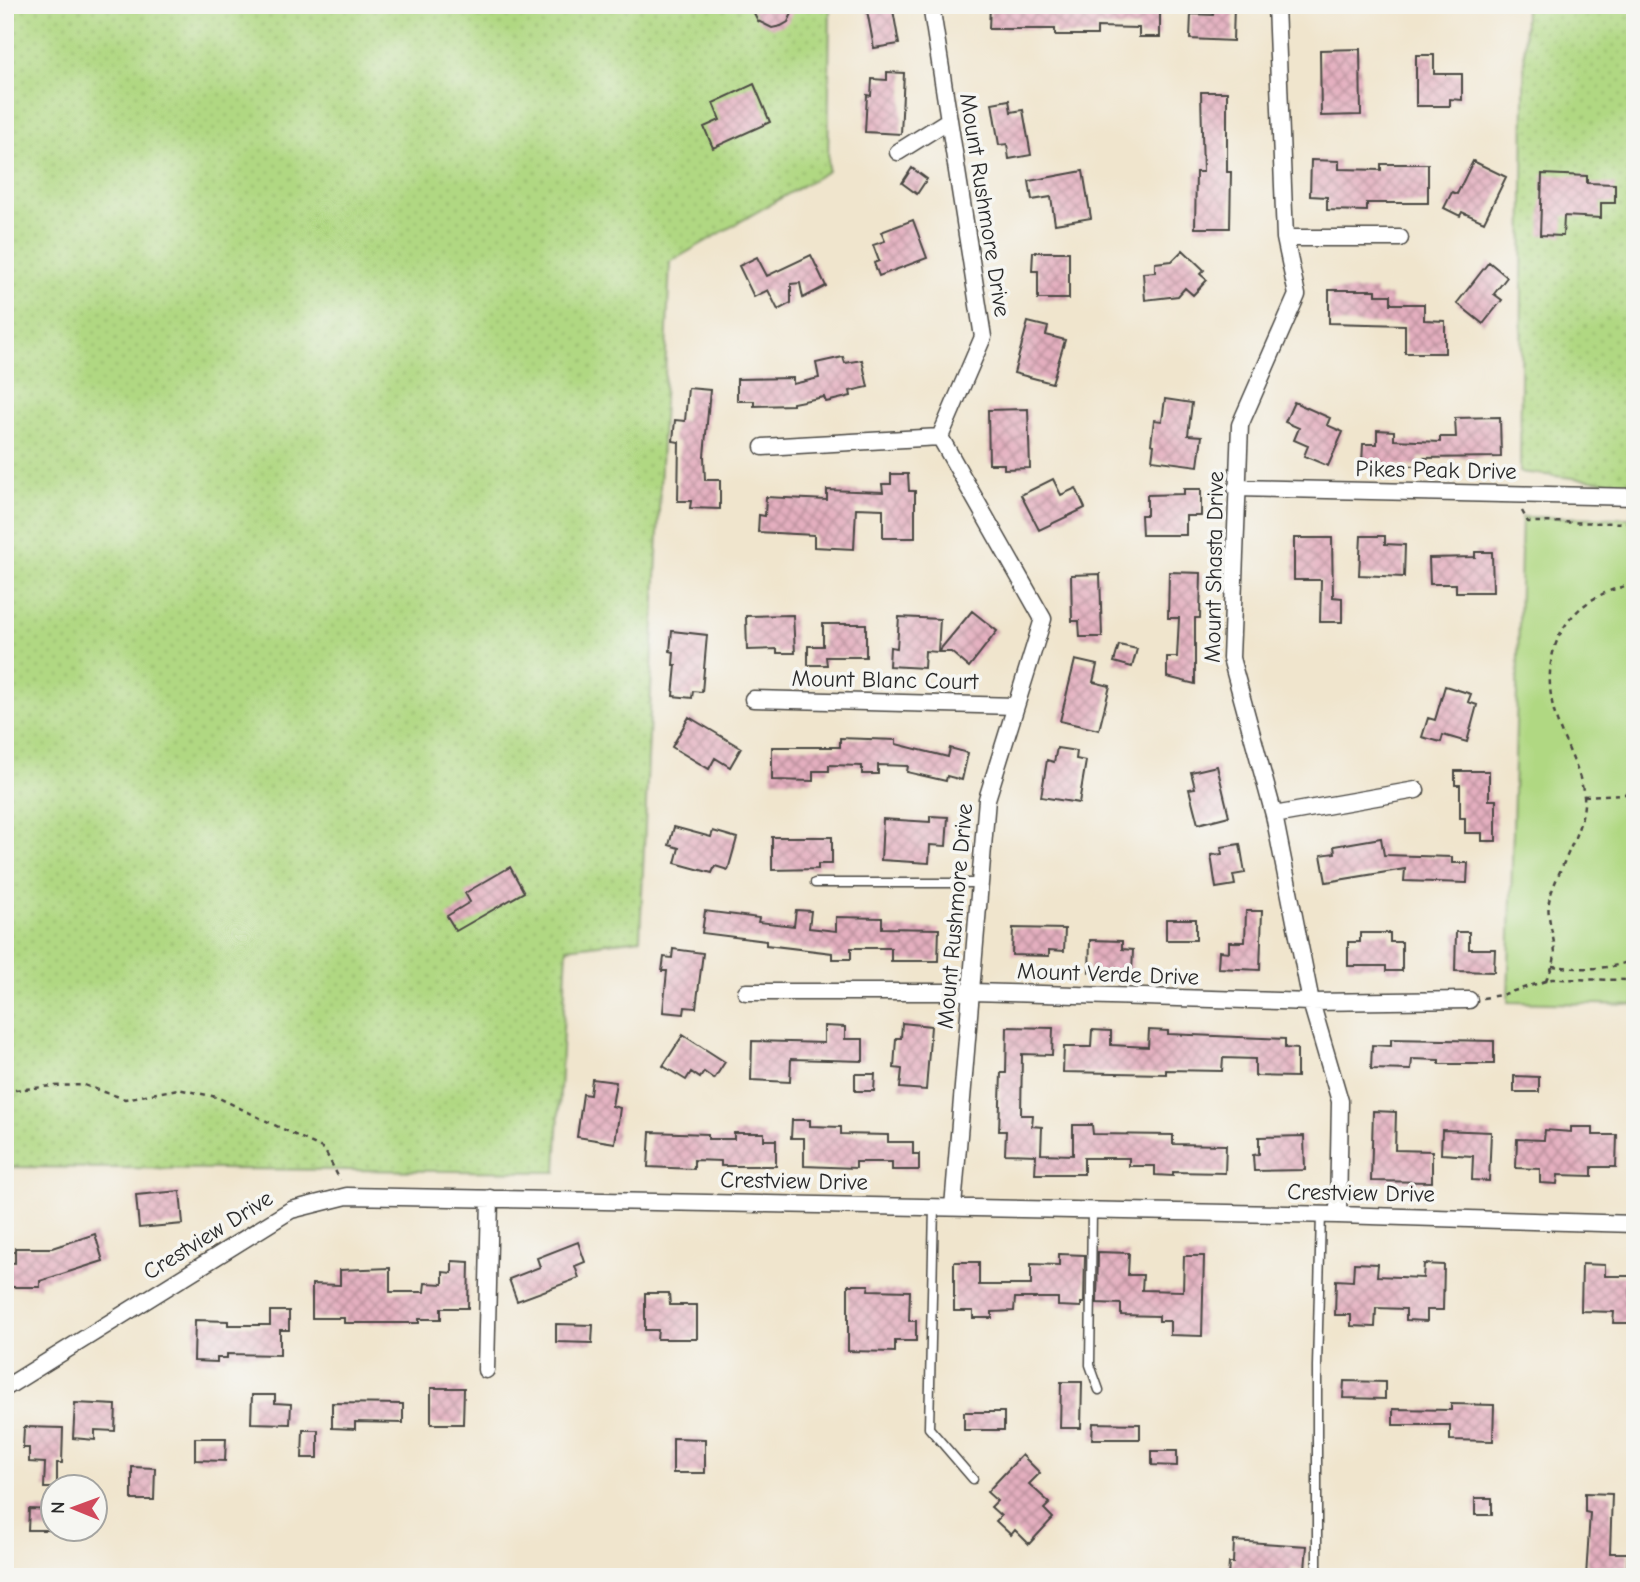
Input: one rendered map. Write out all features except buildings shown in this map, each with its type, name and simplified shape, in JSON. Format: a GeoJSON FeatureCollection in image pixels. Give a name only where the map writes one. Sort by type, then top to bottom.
{"type":"FeatureCollection","features":[{"type":"Feature","properties":{"kind":"street","name":"Mount Rushmore Drive"},"geometry":{"type":"LineString","coordinates":[[931,5],[983,337],[940,437],[1043,619],[987,799],[953,1207]]}},
{"type":"Feature","properties":{"kind":"street","name":"Mount Shasta Drive"},"geometry":{"type":"LineString","coordinates":[[1276,5],[1285,238],[1297,295],[1240,425],[1231,658],[1274,815],[1311,1002],[1340,1101],[1338,1215]]}},
{"type":"Feature","properties":{"kind":"street"},"geometry":{"type":"LineString","coordinates":[[898,152],[949,120]]}},
{"type":"Feature","properties":{"kind":"street"},"geometry":{"type":"LineString","coordinates":[[1285,238],[1400,238]]}},
{"type":"Feature","properties":{"kind":"street"},"geometry":{"type":"LineString","coordinates":[[762,447],[940,437]]}},
{"type":"Feature","properties":{"kind":"street","name":"Pikes Peak Drive"},"geometry":{"type":"LineString","coordinates":[[1236,488],[1635,497]]}},
{"type":"Feature","properties":{"kind":"street","name":"Mount Blanc Court"},"geometry":{"type":"LineString","coordinates":[[753,699],[1016,706]]}},
{"type":"Feature","properties":{"kind":"street"},"geometry":{"type":"LineString","coordinates":[[1274,815],[1416,790]]}},
{"type":"Feature","properties":{"kind":"street","name":"Mount Verde Drive"},"geometry":{"type":"LineString","coordinates":[[746,992],[972,992],[1311,1002],[1469,1000]]}},
{"type":"Feature","properties":{"kind":"street","name":"Crestview Drive"},"geometry":{"type":"LineString","coordinates":[[5,1388],[291,1210],[347,1196],[1321,1214],[1635,1224]]}},
{"type":"Feature","properties":{"kind":"street"},"geometry":{"type":"LineString","coordinates":[[486,1370],[490,1198]]}},
{"type":"Feature","properties":{"kind":"lane"},"geometry":{"type":"LineString","coordinates":[[816,883],[980,883]]}},
{"type":"Feature","properties":{"kind":"lane"},"geometry":{"type":"LineString","coordinates":[[934,1207],[929,1428],[973,1479]]}},
{"type":"Feature","properties":{"kind":"lane"},"geometry":{"type":"LineString","coordinates":[[1092,1210],[1090,1365],[1099,1390]]}},
{"type":"Feature","properties":{"kind":"lane"},"geometry":{"type":"LineString","coordinates":[[1317,1577],[1317,1366],[1321,1214]]}},
{"type":"Feature","properties":{"kind":"path"},"geometry":{"type":"LineString","coordinates":[[1513,494],[1528,522],[1635,523]]}},
{"type":"Feature","properties":{"kind":"path"},"geometry":{"type":"LineString","coordinates":[[1546,981],[1555,960],[1549,900],[1578,828],[1584,796],[1556,716],[1548,684],[1551,652],[1567,620],[1597,598],[1635,584]]}},
{"type":"Feature","properties":{"kind":"path"},"geometry":{"type":"LineString","coordinates":[[1625,794],[1635,783]]}},
{"type":"Feature","properties":{"kind":"path"},"geometry":{"type":"LineString","coordinates":[[1584,796],[1625,794],[1635,797]]}},
{"type":"Feature","properties":{"kind":"path"},"geometry":{"type":"LineString","coordinates":[[1635,828],[1630,844],[1631,855],[1635,861]]}},
{"type":"Feature","properties":{"kind":"path"},"geometry":{"type":"LineString","coordinates":[[1552,966],[1619,967],[1635,959]]}},
{"type":"Feature","properties":{"kind":"path"},"geometry":{"type":"LineString","coordinates":[[1469,1000],[1501,995],[1552,979],[1635,980]]}},
{"type":"Feature","properties":{"kind":"path"},"geometry":{"type":"LineString","coordinates":[[5,1091],[84,1085],[125,1099],[178,1089],[217,1097],[324,1149],[347,1196]]}},
{"type":"Feature","properties":{"kind":"green space"},"geometry":{"type":"Polygon","coordinates":[[[5,5],[830,5],[828,171],[670,262],[640,939],[567,948],[556,1172],[5,1167],[5,5]]]}},
{"type":"Feature","properties":{"kind":"green space"},"geometry":{"type":"Polygon","coordinates":[[[1525,5],[1635,5],[1635,485],[1520,472],[1525,5]]]}},
{"type":"Feature","properties":{"kind":"green space"},"geometry":{"type":"Polygon","coordinates":[[[1522,517],[1635,518],[1635,1005],[1508,1002],[1522,517]]]}}]}
